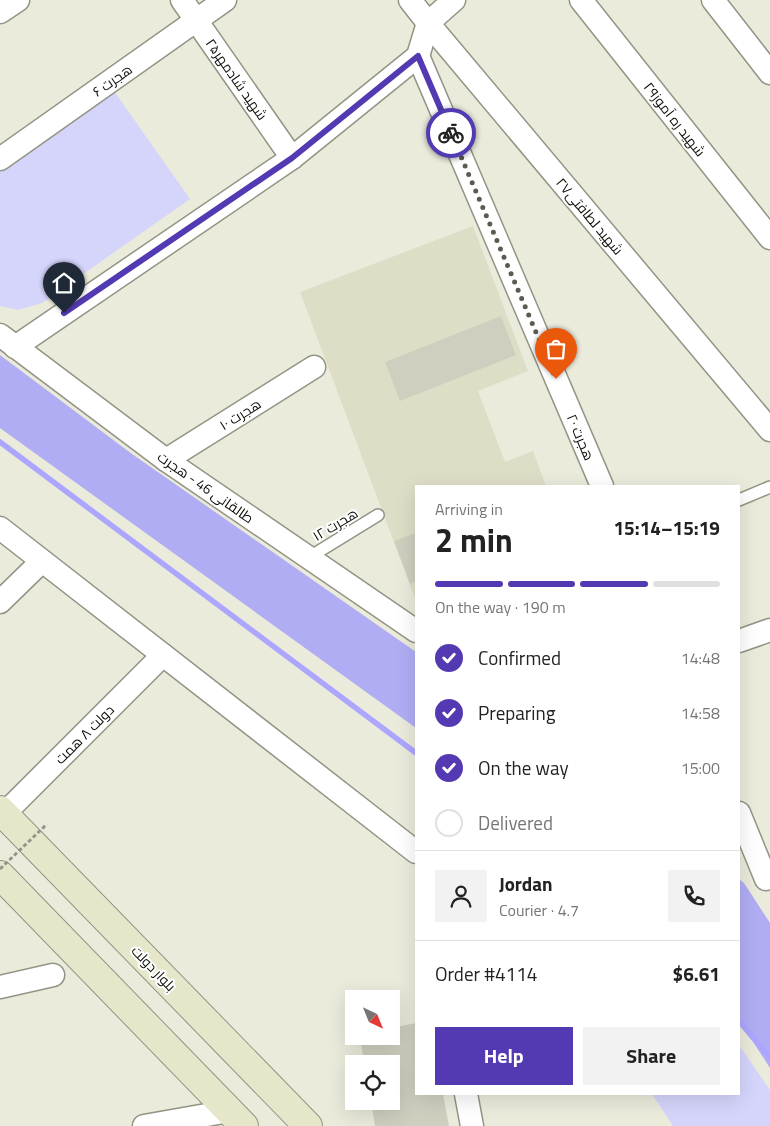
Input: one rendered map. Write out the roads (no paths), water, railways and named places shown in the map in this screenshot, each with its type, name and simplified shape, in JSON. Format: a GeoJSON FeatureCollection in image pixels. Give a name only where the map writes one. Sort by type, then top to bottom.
{"type":"FeatureCollection","features":[{"type":"Feature","properties":{"kind":"main road","name":"بلوار دولت"},"geometry":{"type":"LineString","coordinates":[[2,812],[308,1126]]}},
{"type":"Feature","properties":{"kind":"main road"},"geometry":{"type":"LineString","coordinates":[[0,875],[236,1118]]}},
{"type":"Feature","properties":{"kind":"street"},"geometry":{"type":"LineString","coordinates":[[0,12],[18,0]]}},
{"type":"Feature","properties":{"kind":"street","name":"شهید شادمهر۲۵"},"geometry":{"type":"LineString","coordinates":[[182,0],[292,158]]}},
{"type":"Feature","properties":{"kind":"street","name":"هجرت ۶"},"geometry":{"type":"LineString","coordinates":[[0,159],[225,0]]}},
{"type":"Feature","properties":{"kind":"street","name":"شهید لطافتی۲۷"},"geometry":{"type":"LineString","coordinates":[[410,0],[770,430]]}},
{"type":"Feature","properties":{"kind":"street"},"geometry":{"type":"LineString","coordinates":[[8,341],[292,158],[418,56],[428,23],[454,0]]}},
{"type":"Feature","properties":{"kind":"street","name":"شهید ره آموز۲۹"},"geometry":{"type":"LineString","coordinates":[[581,0],[770,238]]}},
{"type":"Feature","properties":{"kind":"street"},"geometry":{"type":"LineString","coordinates":[[713,0],[770,73]]}},
{"type":"Feature","properties":{"kind":"street","name":"هجرت ۲۰"},"geometry":{"type":"LineString","coordinates":[[418,56],[602,485]]}},
{"type":"Feature","properties":{"kind":"street","name":"طالقانی 46 - هجرت"},"geometry":{"type":"LineString","coordinates":[[8,341],[166,460],[308,558],[411,622]]}},
{"type":"Feature","properties":{"kind":"street","name":"هجرت ۱۰"},"geometry":{"type":"LineString","coordinates":[[166,460],[314,367]]}},
{"type":"Feature","properties":{"kind":"street"},"geometry":{"type":"LineString","coordinates":[[0,528],[415,851]]}},
{"type":"Feature","properties":{"kind":"street"},"geometry":{"type":"LineString","coordinates":[[0,602],[42,561]]}},
{"type":"Feature","properties":{"kind":"street"},"geometry":{"type":"LineString","coordinates":[[740,641],[770,630]]}},
{"type":"Feature","properties":{"kind":"street","name":"دولت ۸ همت"},"geometry":{"type":"LineString","coordinates":[[2,812],[163,655]]}},
{"type":"Feature","properties":{"kind":"street"},"geometry":{"type":"LineString","coordinates":[[740,816],[768,883]]}},
{"type":"Feature","properties":{"kind":"street"},"geometry":{"type":"LineString","coordinates":[[740,860],[768,883]]}},
{"type":"Feature","properties":{"kind":"street"},"geometry":{"type":"LineString","coordinates":[[0,987],[53,975]]}},
{"type":"Feature","properties":{"kind":"street"},"geometry":{"type":"LineString","coordinates":[[466,1095],[472,1126]]}},
{"type":"Feature","properties":{"kind":"street"},"geometry":{"type":"LineString","coordinates":[[144,1126],[236,1118]]}},
{"type":"Feature","properties":{"kind":"lane"},"geometry":{"type":"LineString","coordinates":[[740,500],[770,487]]}},
{"type":"Feature","properties":{"kind":"lane","name":"هجرت ۱۲"},"geometry":{"type":"LineString","coordinates":[[308,558],[378,515]]}},
{"type":"Feature","properties":{"kind":"waterway"},"geometry":{"type":"LineString","coordinates":[[0,442],[415,752]]}},
{"type":"Feature","properties":{"kind":"waterway"},"geometry":{"type":"LineString","coordinates":[[740,1022],[770,1058]]}}]}
